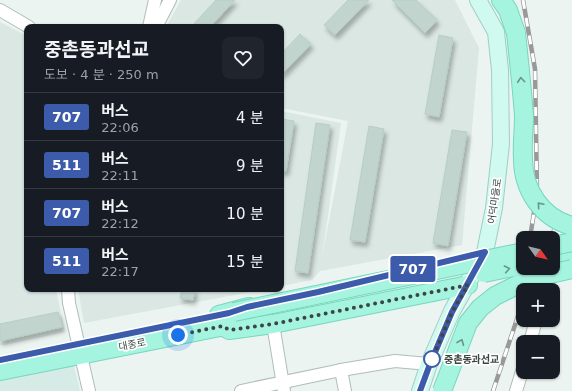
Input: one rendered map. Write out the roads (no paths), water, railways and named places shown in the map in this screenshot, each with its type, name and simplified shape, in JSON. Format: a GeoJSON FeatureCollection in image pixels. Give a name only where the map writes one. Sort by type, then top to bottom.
{"type":"FeatureCollection","features":[{"type":"Feature","properties":{"kind":"main road","name":"어덕마을로"},"geometry":{"type":"LineString","coordinates":[[420,391],[452,312],[485,252],[494,208],[501,144],[500,70],[496,32],[478,0]]}},
{"type":"Feature","properties":{"kind":"main road"},"geometry":{"type":"LineString","coordinates":[[501,0],[508,10],[516,33],[522,80],[524,121],[523,160],[526,181],[532,196],[541,207],[552,217],[565,224],[566,228]]}},
{"type":"Feature","properties":{"kind":"main road"},"geometry":{"type":"LineString","coordinates":[[560,245],[572,242]]}},
{"type":"Feature","properties":{"kind":"main road"},"geometry":{"type":"LineString","coordinates":[[468,285],[273,324],[229,330],[228,319],[485,252]]}},
{"type":"Feature","properties":{"kind":"main road","name":"대종로"},"geometry":{"type":"LineString","coordinates":[[228,319],[516,254]]}},
{"type":"Feature","properties":{"kind":"main road"},"geometry":{"type":"LineString","coordinates":[[560,258],[572,256]]}},
{"type":"Feature","properties":{"kind":"main road","name":"대종로"},"geometry":{"type":"LineString","coordinates":[[0,360],[79,349],[228,319],[516,266]]}},
{"type":"Feature","properties":{"kind":"main road"},"geometry":{"type":"LineString","coordinates":[[442,391],[468,323],[480,308],[495,296],[529,279],[572,269]]}},
{"type":"Feature","properties":{"kind":"main road","name":"대종로"},"geometry":{"type":"LineString","coordinates":[[0,371],[79,349]]}},
{"type":"Feature","properties":{"kind":"street"},"geometry":{"type":"LineString","coordinates":[[150,24],[155,0]]}},
{"type":"Feature","properties":{"kind":"street"},"geometry":{"type":"LineString","coordinates":[[158,24],[170,0]]}},
{"type":"Feature","properties":{"kind":"street"},"geometry":{"type":"LineString","coordinates":[[0,10],[24,24]]}},
{"type":"Feature","properties":{"kind":"street"},"geometry":{"type":"LineString","coordinates":[[560,240],[566,228]]}},
{"type":"Feature","properties":{"kind":"street"},"geometry":{"type":"LineString","coordinates":[[68,292],[69,303],[89,391]]}},
{"type":"Feature","properties":{"kind":"street"},"geometry":{"type":"LineString","coordinates":[[273,324],[283,386]]}},
{"type":"Feature","properties":{"kind":"street"},"geometry":{"type":"LineString","coordinates":[[241,391],[283,386],[341,370],[395,361],[430,364]]}},
{"type":"Feature","properties":{"kind":"street"},"geometry":{"type":"LineString","coordinates":[[341,370],[345,391]]}},
{"type":"Feature","properties":{"kind":"street"},"geometry":{"type":"LineString","coordinates":[[516,391],[520,379]]}},
{"type":"Feature","properties":{"kind":"railway"},"geometry":{"type":"LineString","coordinates":[[523,0],[535,69],[537,193],[531,231]]}},
{"type":"Feature","properties":{"kind":"railway"},"geometry":{"type":"LineString","coordinates":[[493,391],[519,313],[525,275]]}},
{"type":"Feature","properties":{"kind":"place","name":"중촌동과선교"},"geometry":{"type":"Point","coordinates":[432,359]}}]}
